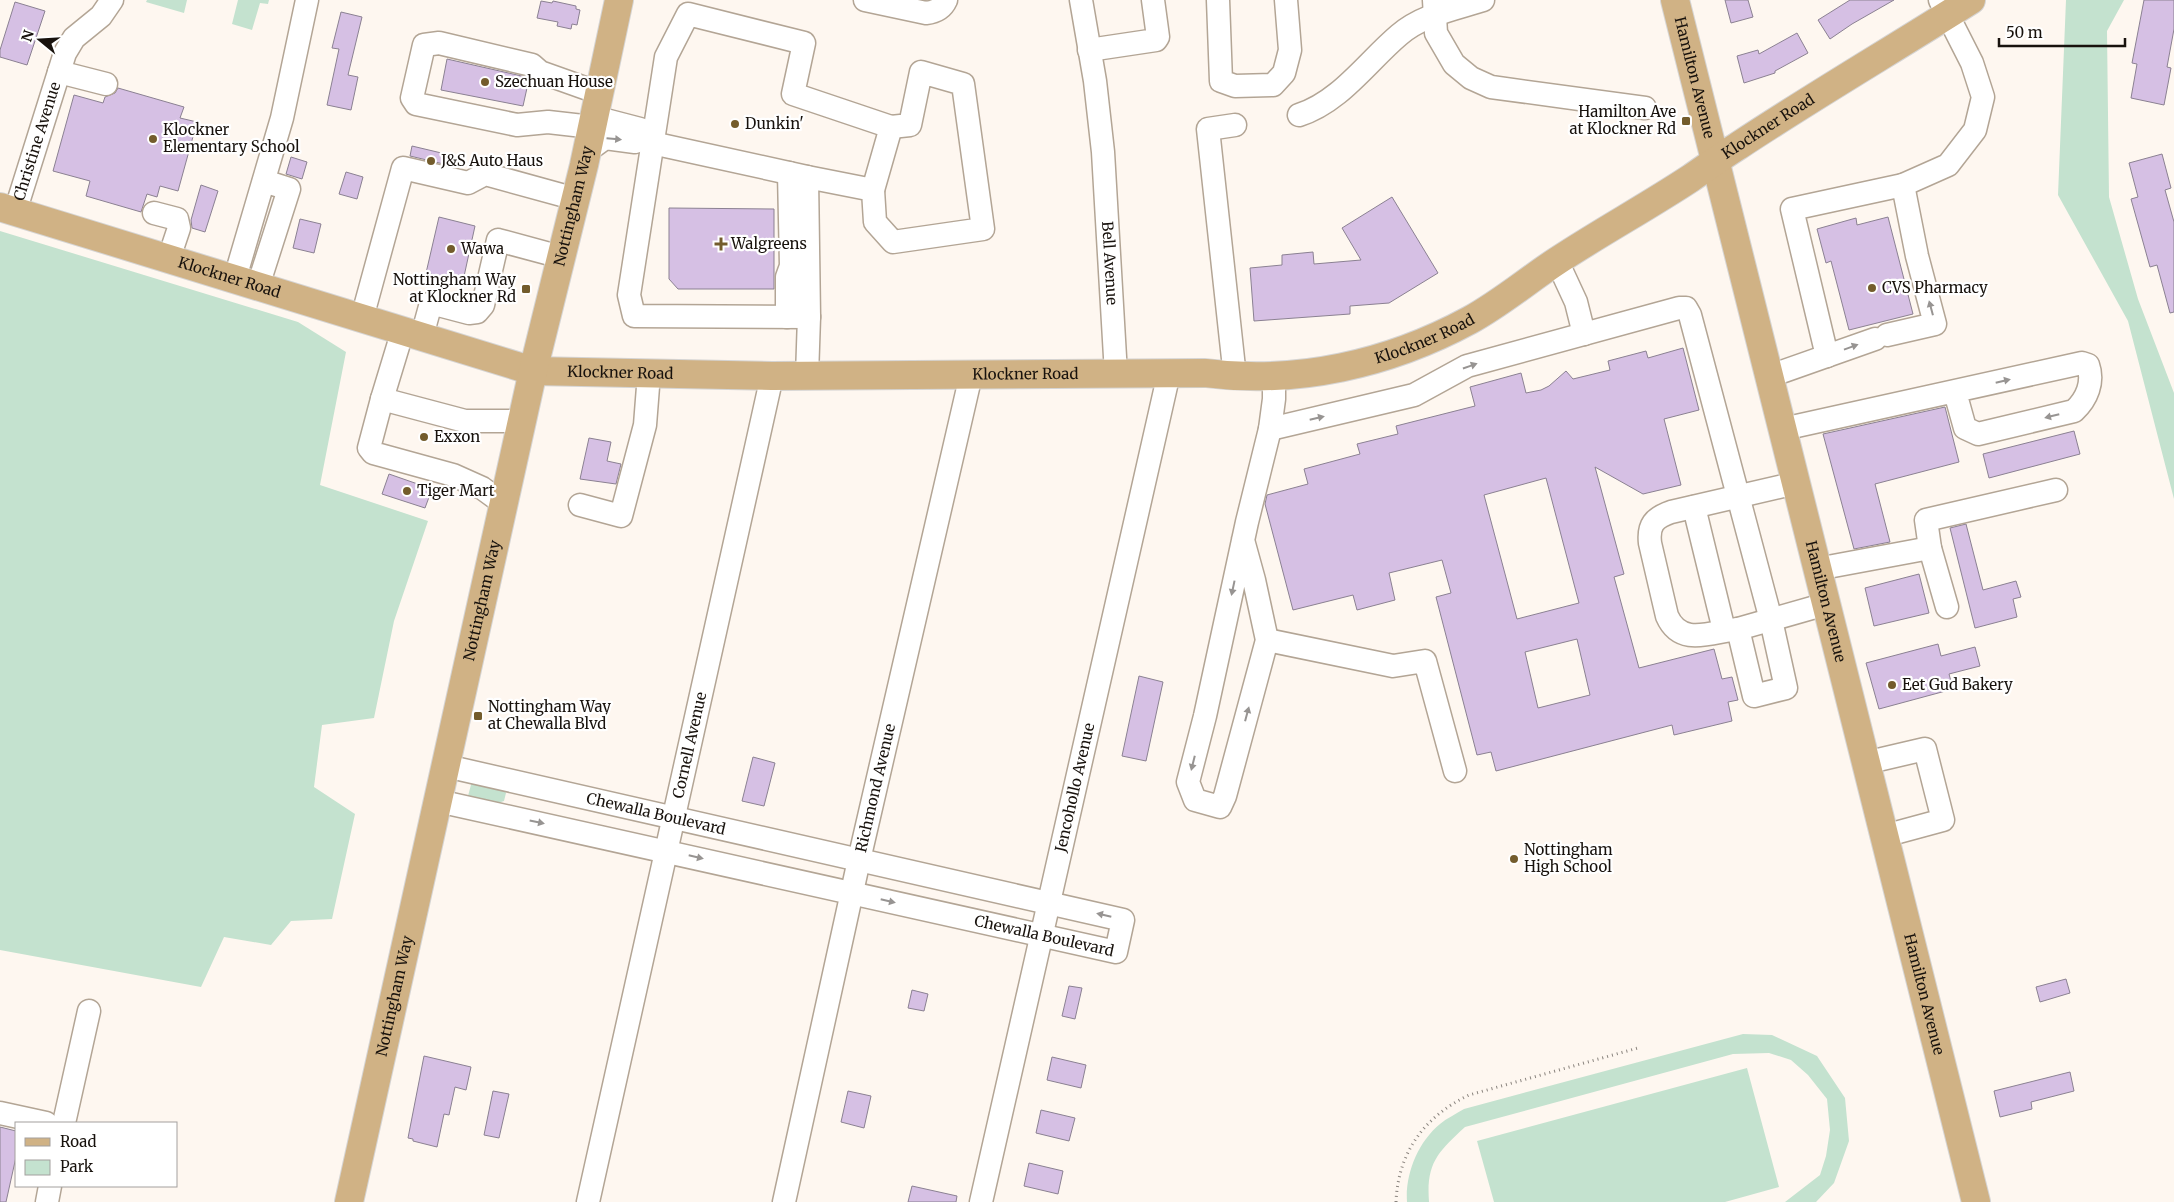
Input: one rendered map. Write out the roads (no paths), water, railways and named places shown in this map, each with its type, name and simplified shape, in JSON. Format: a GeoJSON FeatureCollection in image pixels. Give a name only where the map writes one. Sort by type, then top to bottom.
{"type":"FeatureCollection","features":[{"type":"Feature","properties":{"kind":"main road","name":"Nottingham Way"},"geometry":{"type":"LineString","coordinates":[[349,1202],[533,370],[576,199],[619,0]]}},
{"type":"Feature","properties":{"kind":"main road","name":"Hamilton Avenue"},"geometry":{"type":"LineString","coordinates":[[1676,0],[1976,1202]]}},
{"type":"Feature","properties":{"kind":"main road","name":"Klockner Road"},"geometry":{"type":"LineString","coordinates":[[7,209],[533,370],[772,376],[1205,373],[1235,377],[1274,376],[1334,370],[1362,363],[1434,337],[1471,319],[1557,261],[1866,64],[1944,7],[1972,0]]}},
{"type":"Feature","properties":{"kind":"street","name":"Christine Avenue"},"geometry":{"type":"LineString","coordinates":[[7,209],[65,53],[74,38],[101,16],[112,0]]}},
{"type":"Feature","properties":{"kind":"street"},"geometry":{"type":"LineString","coordinates":[[246,282],[264,181],[282,118],[307,0]]}},
{"type":"Feature","properties":{"kind":"street"},"geometry":{"type":"LineString","coordinates":[[865,0],[926,13],[933,12],[944,6],[946,0]]}},
{"type":"Feature","properties":{"kind":"street","name":"Bell Avenue"},"geometry":{"type":"LineString","coordinates":[[1081,0],[1103,152],[1116,374]]}},
{"type":"Feature","properties":{"kind":"street"},"geometry":{"type":"LineString","coordinates":[[1089,50],[1156,40],[1158,37],[1154,0]]}},
{"type":"Feature","properties":{"kind":"street"},"geometry":{"type":"LineString","coordinates":[[1218,0],[1221,81],[1235,86],[1273,85],[1284,73],[1290,50],[1286,0]]}},
{"type":"Feature","properties":{"kind":"street"},"geometry":{"type":"LineString","coordinates":[[1299,115],[1326,104],[1399,35],[1435,8],[1483,0]]}},
{"type":"Feature","properties":{"kind":"street"},"geometry":{"type":"LineString","coordinates":[[1827,356],[1792,209],[1903,185],[1948,165],[1975,130],[1983,97],[1972,63],[1944,7]]}},
{"type":"Feature","properties":{"kind":"street"},"geometry":{"type":"LineString","coordinates":[[1435,8],[1436,33],[1454,64],[1471,78],[1491,87],[1645,108]]}},
{"type":"Feature","properties":{"kind":"street"},"geometry":{"type":"LineString","coordinates":[[798,317],[634,316],[628,295],[648,141],[666,57],[688,14],[804,43],[793,94],[891,127],[910,126],[920,72],[963,84],[983,229],[894,242],[875,222],[873,190],[891,127]]}},
{"type":"Feature","properties":{"kind":"street"},"geometry":{"type":"LineString","coordinates":[[648,141],[640,129],[593,122],[548,122],[517,125],[416,104],[412,98],[424,45],[439,43],[532,65],[593,122],[605,138],[635,142],[648,141],[792,174],[873,190]]}},
{"type":"Feature","properties":{"kind":"street"},"geometry":{"type":"LineString","coordinates":[[59,72],[106,84]]}},
{"type":"Feature","properties":{"kind":"street"},"geometry":{"type":"LineString","coordinates":[[1235,125],[1208,129],[1235,377]]}},
{"type":"Feature","properties":{"kind":"street"},"geometry":{"type":"LineString","coordinates":[[362,318],[403,168],[468,183],[485,174],[576,199]]}},
{"type":"Feature","properties":{"kind":"street"},"geometry":{"type":"LineString","coordinates":[[792,174],[779,239],[779,268],[787,276],[798,317]]}},
{"type":"Feature","properties":{"kind":"street"},"geometry":{"type":"LineString","coordinates":[[787,276],[791,266],[792,174]]}},
{"type":"Feature","properties":{"kind":"street"},"geometry":{"type":"LineString","coordinates":[[792,174],[798,317],[807,376]]}},
{"type":"Feature","properties":{"kind":"street"},"geometry":{"type":"LineString","coordinates":[[1770,376],[1881,337],[1935,324],[1917,256],[1903,185]]}},
{"type":"Feature","properties":{"kind":"street"},"geometry":{"type":"LineString","coordinates":[[154,213],[177,219],[179,228],[169,258]]}},
{"type":"Feature","properties":{"kind":"street"},"geometry":{"type":"LineString","coordinates":[[504,504],[482,488],[453,475],[374,452],[369,448],[382,399],[412,333],[431,303],[469,313],[477,312],[483,305],[498,240],[561,257]]}},
{"type":"Feature","properties":{"kind":"street"},"geometry":{"type":"LineString","coordinates":[[1557,261],[1576,302],[1584,334]]}},
{"type":"Feature","properties":{"kind":"street"},"geometry":{"type":"LineString","coordinates":[[1270,429],[1414,395],[1467,366],[1679,308],[1686,308],[1690,315],[1737,498],[1771,620],[1786,688],[1754,696],[1731,630],[1694,507]]}},
{"type":"Feature","properties":{"kind":"street"},"geometry":{"type":"LineString","coordinates":[[1783,429],[2082,363],[2088,365],[2092,376],[2084,403],[2074,411],[1978,434],[1965,428],[1955,392]]}},
{"type":"Feature","properties":{"kind":"street","name":"Jencohollo Avenue"},"geometry":{"type":"LineString","coordinates":[[982,1202],[1169,373]]}},
{"type":"Feature","properties":{"kind":"street"},"geometry":{"type":"LineString","coordinates":[[580,505],[621,516],[645,424],[649,374]]}},
{"type":"Feature","properties":{"kind":"street","name":"Richmond Avenue"},"geometry":{"type":"LineString","coordinates":[[784,1202],[859,860],[971,375]]}},
{"type":"Feature","properties":{"kind":"street","name":"Cornell Avenue"},"geometry":{"type":"LineString","coordinates":[[588,1202],[672,817],[772,376]]}},
{"type":"Feature","properties":{"kind":"street"},"geometry":{"type":"LineString","coordinates":[[1243,540],[1267,640],[1225,796],[1220,807],[1195,800],[1188,782],[1207,706],[1243,540],[1270,429],[1274,399],[1274,376]]}},
{"type":"Feature","properties":{"kind":"street"},"geometry":{"type":"LineString","coordinates":[[382,399],[465,421],[522,421]]}},
{"type":"Feature","properties":{"kind":"street"},"geometry":{"type":"LineString","coordinates":[[1796,484],[1671,512],[1659,516],[1652,523],[1649,532],[1667,616],[1671,626],[1688,635],[1701,636],[1771,620],[1826,604]]}},
{"type":"Feature","properties":{"kind":"street"},"geometry":{"type":"LineString","coordinates":[[1947,607],[1930,548],[1926,520],[2056,490]]}},
{"type":"Feature","properties":{"kind":"street"},"geometry":{"type":"LineString","coordinates":[[1818,569],[1930,548]]}},
{"type":"Feature","properties":{"kind":"street"},"geometry":{"type":"LineString","coordinates":[[1267,640],[1393,666],[1425,661],[1455,771]]}},
{"type":"Feature","properties":{"kind":"street"},"geometry":{"type":"LineString","coordinates":[[1865,763],[1925,749],[1944,820],[1884,836]]}},
{"type":"Feature","properties":{"kind":"street","name":"Chewalla Boulevard"},"geometry":{"type":"LineString","coordinates":[[438,801],[665,850],[1116,952],[1123,920],[446,766]]}},
{"type":"Feature","properties":{"kind":"street"},"geometry":{"type":"LineString","coordinates":[[509,816],[516,782]]}},
{"type":"Feature","properties":{"kind":"street"},"geometry":{"type":"LineString","coordinates":[[64,1122],[89,1011]]}},
{"type":"Feature","properties":{"kind":"street"},"geometry":{"type":"LineString","coordinates":[[0,1113],[41,1122]]}},
{"type":"Feature","properties":{"kind":"street"},"geometry":{"type":"LineString","coordinates":[[47,1202],[50,1187]]}},
{"type":"Feature","properties":{"kind":"place","name":"Szechuan House"},"geometry":{"type":"Point","coordinates":[485,82]}},
{"type":"Feature","properties":{"kind":"place","name":"Hamilton Ave at Klockner Rd"},"geometry":{"type":"Point","coordinates":[1686,121]}},
{"type":"Feature","properties":{"kind":"place","name":"Dunkin'"},"geometry":{"type":"Point","coordinates":[735,124]}},
{"type":"Feature","properties":{"kind":"place","name":"Klockner Elementary School"},"geometry":{"type":"Point","coordinates":[153,139]}},
{"type":"Feature","properties":{"kind":"place","name":"J&S Auto Haus"},"geometry":{"type":"Point","coordinates":[431,161]}},
{"type":"Feature","properties":{"kind":"place","name":"Walgreens"},"geometry":{"type":"Point","coordinates":[721,244]}},
{"type":"Feature","properties":{"kind":"place","name":"Wawa"},"geometry":{"type":"Point","coordinates":[451,249]}},
{"type":"Feature","properties":{"kind":"place","name":"CVS Pharmacy"},"geometry":{"type":"Point","coordinates":[1872,288]}},
{"type":"Feature","properties":{"kind":"place","name":"Nottingham Way at Klockner Rd"},"geometry":{"type":"Point","coordinates":[526,289]}},
{"type":"Feature","properties":{"kind":"place","name":"Exxon"},"geometry":{"type":"Point","coordinates":[424,437]}},
{"type":"Feature","properties":{"kind":"place","name":"Tiger Mart"},"geometry":{"type":"Point","coordinates":[407,491]}},
{"type":"Feature","properties":{"kind":"place","name":"Eet Gud Bakery"},"geometry":{"type":"Point","coordinates":[1892,685]}},
{"type":"Feature","properties":{"kind":"place","name":"Nottingham Way at Chewalla Blvd"},"geometry":{"type":"Point","coordinates":[478,716]}},
{"type":"Feature","properties":{"kind":"place","name":"Nottingham High School"},"geometry":{"type":"Point","coordinates":[1514,859]}}]}
